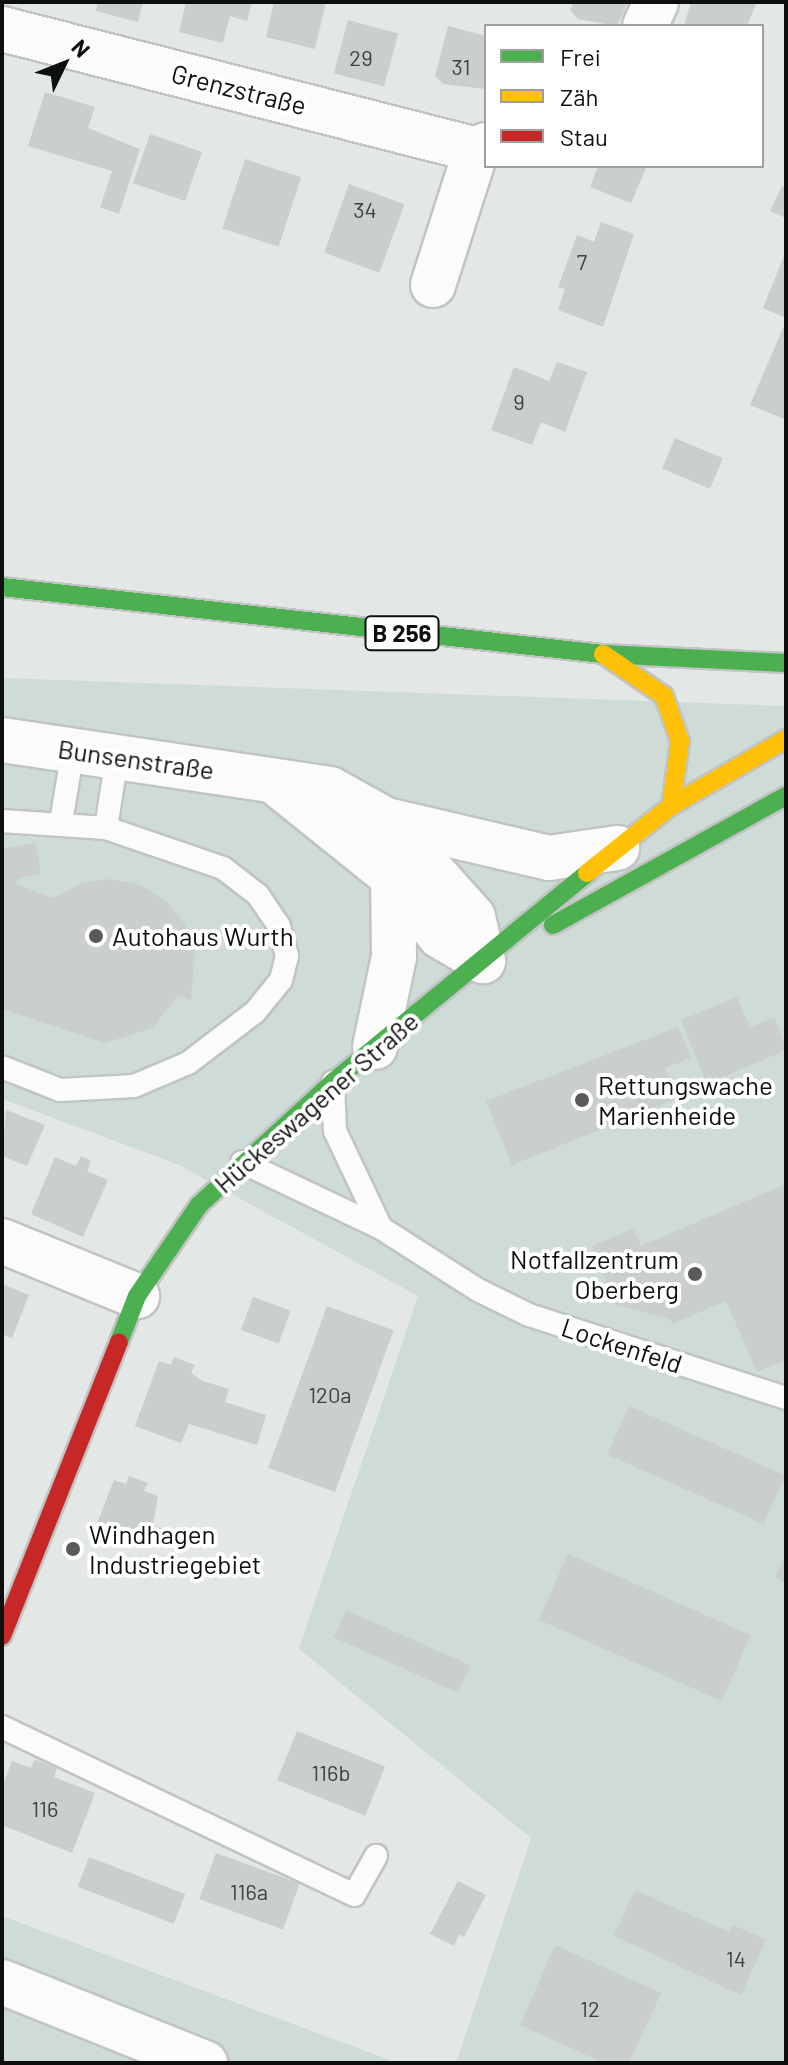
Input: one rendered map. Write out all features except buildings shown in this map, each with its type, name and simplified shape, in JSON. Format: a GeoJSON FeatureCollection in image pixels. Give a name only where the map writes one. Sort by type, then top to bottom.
{"type":"FeatureCollection","features":[{"type":"Feature","properties":{"kind":"street"},"geometry":{"type":"LineString","coordinates":[[646,24],[656,2]]}},
{"type":"Feature","properties":{"kind":"street","name":"Grenzstraße"},"geometry":{"type":"LineString","coordinates":[[2,29],[481,147]]}},
{"type":"Feature","properties":{"kind":"street"},"geometry":{"type":"LineString","coordinates":[[433,285],[481,147]]}},
{"type":"Feature","properties":{"kind":"street","name":"B 256"},"geometry":{"type":"LineString","coordinates":[[2,587],[603,654],[786,663]]}},
{"type":"Feature","properties":{"kind":"street"},"geometry":{"type":"LineString","coordinates":[[603,654],[664,696],[680,741],[671,806]]}},
{"type":"Feature","properties":{"kind":"street","name":"Hückeswagener Straße"},"geometry":{"type":"LineString","coordinates":[[2,1636],[137,1296],[199,1205],[242,1162],[333,1082],[617,848],[671,806],[786,739]]}},
{"type":"Feature","properties":{"kind":"street","name":"Bunsenstraße"},"geometry":{"type":"LineString","coordinates":[[2,740],[330,789],[386,820],[549,858],[617,848]]}},
{"type":"Feature","properties":{"kind":"street"},"geometry":{"type":"LineString","coordinates":[[270,778],[393,877],[440,936],[483,961]]}},
{"type":"Feature","properties":{"kind":"street","name":"Hückeswagener Straße"},"geometry":{"type":"LineString","coordinates":[[483,961],[786,796]]}},
{"type":"Feature","properties":{"kind":"street","name":"Bunsenstraße"},"geometry":{"type":"LineString","coordinates":[[386,820],[473,917],[483,961]]}},
{"type":"Feature","properties":{"kind":"street"},"geometry":{"type":"LineString","coordinates":[[375,1047],[394,957],[393,877]]}},
{"type":"Feature","properties":{"kind":"street"},"geometry":{"type":"LineString","coordinates":[[2,1241],[137,1296]]}},
{"type":"Feature","properties":{"kind":"street"},"geometry":{"type":"LineString","coordinates":[[2,1982],[205,2063]]}},
{"type":"Feature","properties":{"kind":"lane"},"geometry":{"type":"LineString","coordinates":[[61,822],[73,750]]}},
{"type":"Feature","properties":{"kind":"lane"},"geometry":{"type":"LineString","coordinates":[[106,828],[117,757]]}},
{"type":"Feature","properties":{"kind":"lane"},"geometry":{"type":"LineString","coordinates":[[2,821],[36,827],[61,822],[106,828],[223,868],[258,895],[279,926],[287,956],[281,980],[255,1012],[188,1063],[134,1086],[60,1090],[2,1067]]}},
{"type":"Feature","properties":{"kind":"lane"},"geometry":{"type":"LineString","coordinates":[[333,1082],[335,1131],[381,1228]]}},
{"type":"Feature","properties":{"kind":"lane","name":"Lockenfeld"},"geometry":{"type":"LineString","coordinates":[[242,1162],[381,1228],[478,1290],[529,1315],[786,1398]]}},
{"type":"Feature","properties":{"kind":"lane"},"geometry":{"type":"LineString","coordinates":[[2,1727],[354,1895],[376,1856]]}},
{"type":"Feature","properties":{"kind":"shaded area"},"geometry":{"type":"Polygon","coordinates":[[[2,678],[786,706],[786,2063],[456,2063],[531,1838],[299,1649],[418,1296],[177,1164],[2,1099],[2,678]]]}},
{"type":"Feature","properties":{"kind":"shaded area"},"geometry":{"type":"Polygon","coordinates":[[[2,1916],[398,2063],[2,2063],[2,1916]]]}},
{"type":"Feature","properties":{"kind":"traffic: fast"},"geometry":{"type":"LineString","coordinates":[[2,587],[603,654],[786,663]]}},
{"type":"Feature","properties":{"kind":"traffic: fast"},"geometry":{"type":"LineString","coordinates":[[553,925],[786,796]]}},
{"type":"Feature","properties":{"kind":"traffic: fast"},"geometry":{"type":"LineString","coordinates":[[119,1342],[137,1296],[199,1205],[333,1082],[587,873]]}},
{"type":"Feature","properties":{"kind":"traffic: slow"},"geometry":{"type":"LineString","coordinates":[[603,654],[664,696],[680,741],[671,806]]}},
{"type":"Feature","properties":{"kind":"traffic: slow"},"geometry":{"type":"LineString","coordinates":[[587,873],[671,806],[786,739]]}},
{"type":"Feature","properties":{"kind":"traffic: jam"},"geometry":{"type":"LineString","coordinates":[[2,1636],[119,1342]]}},
{"type":"Feature","properties":{"kind":"place","name":"Autohaus Wurth"},"geometry":{"type":"Point","coordinates":[96,936]}},
{"type":"Feature","properties":{"kind":"place","name":"Rettungswache Marienheide"},"geometry":{"type":"Point","coordinates":[582,1100]}},
{"type":"Feature","properties":{"kind":"place","name":"Notfallzentrum Oberberg"},"geometry":{"type":"Point","coordinates":[695,1274]}},
{"type":"Feature","properties":{"kind":"place","name":"Windhagen Industriegebiet"},"geometry":{"type":"Point","coordinates":[73,1549]}}]}
